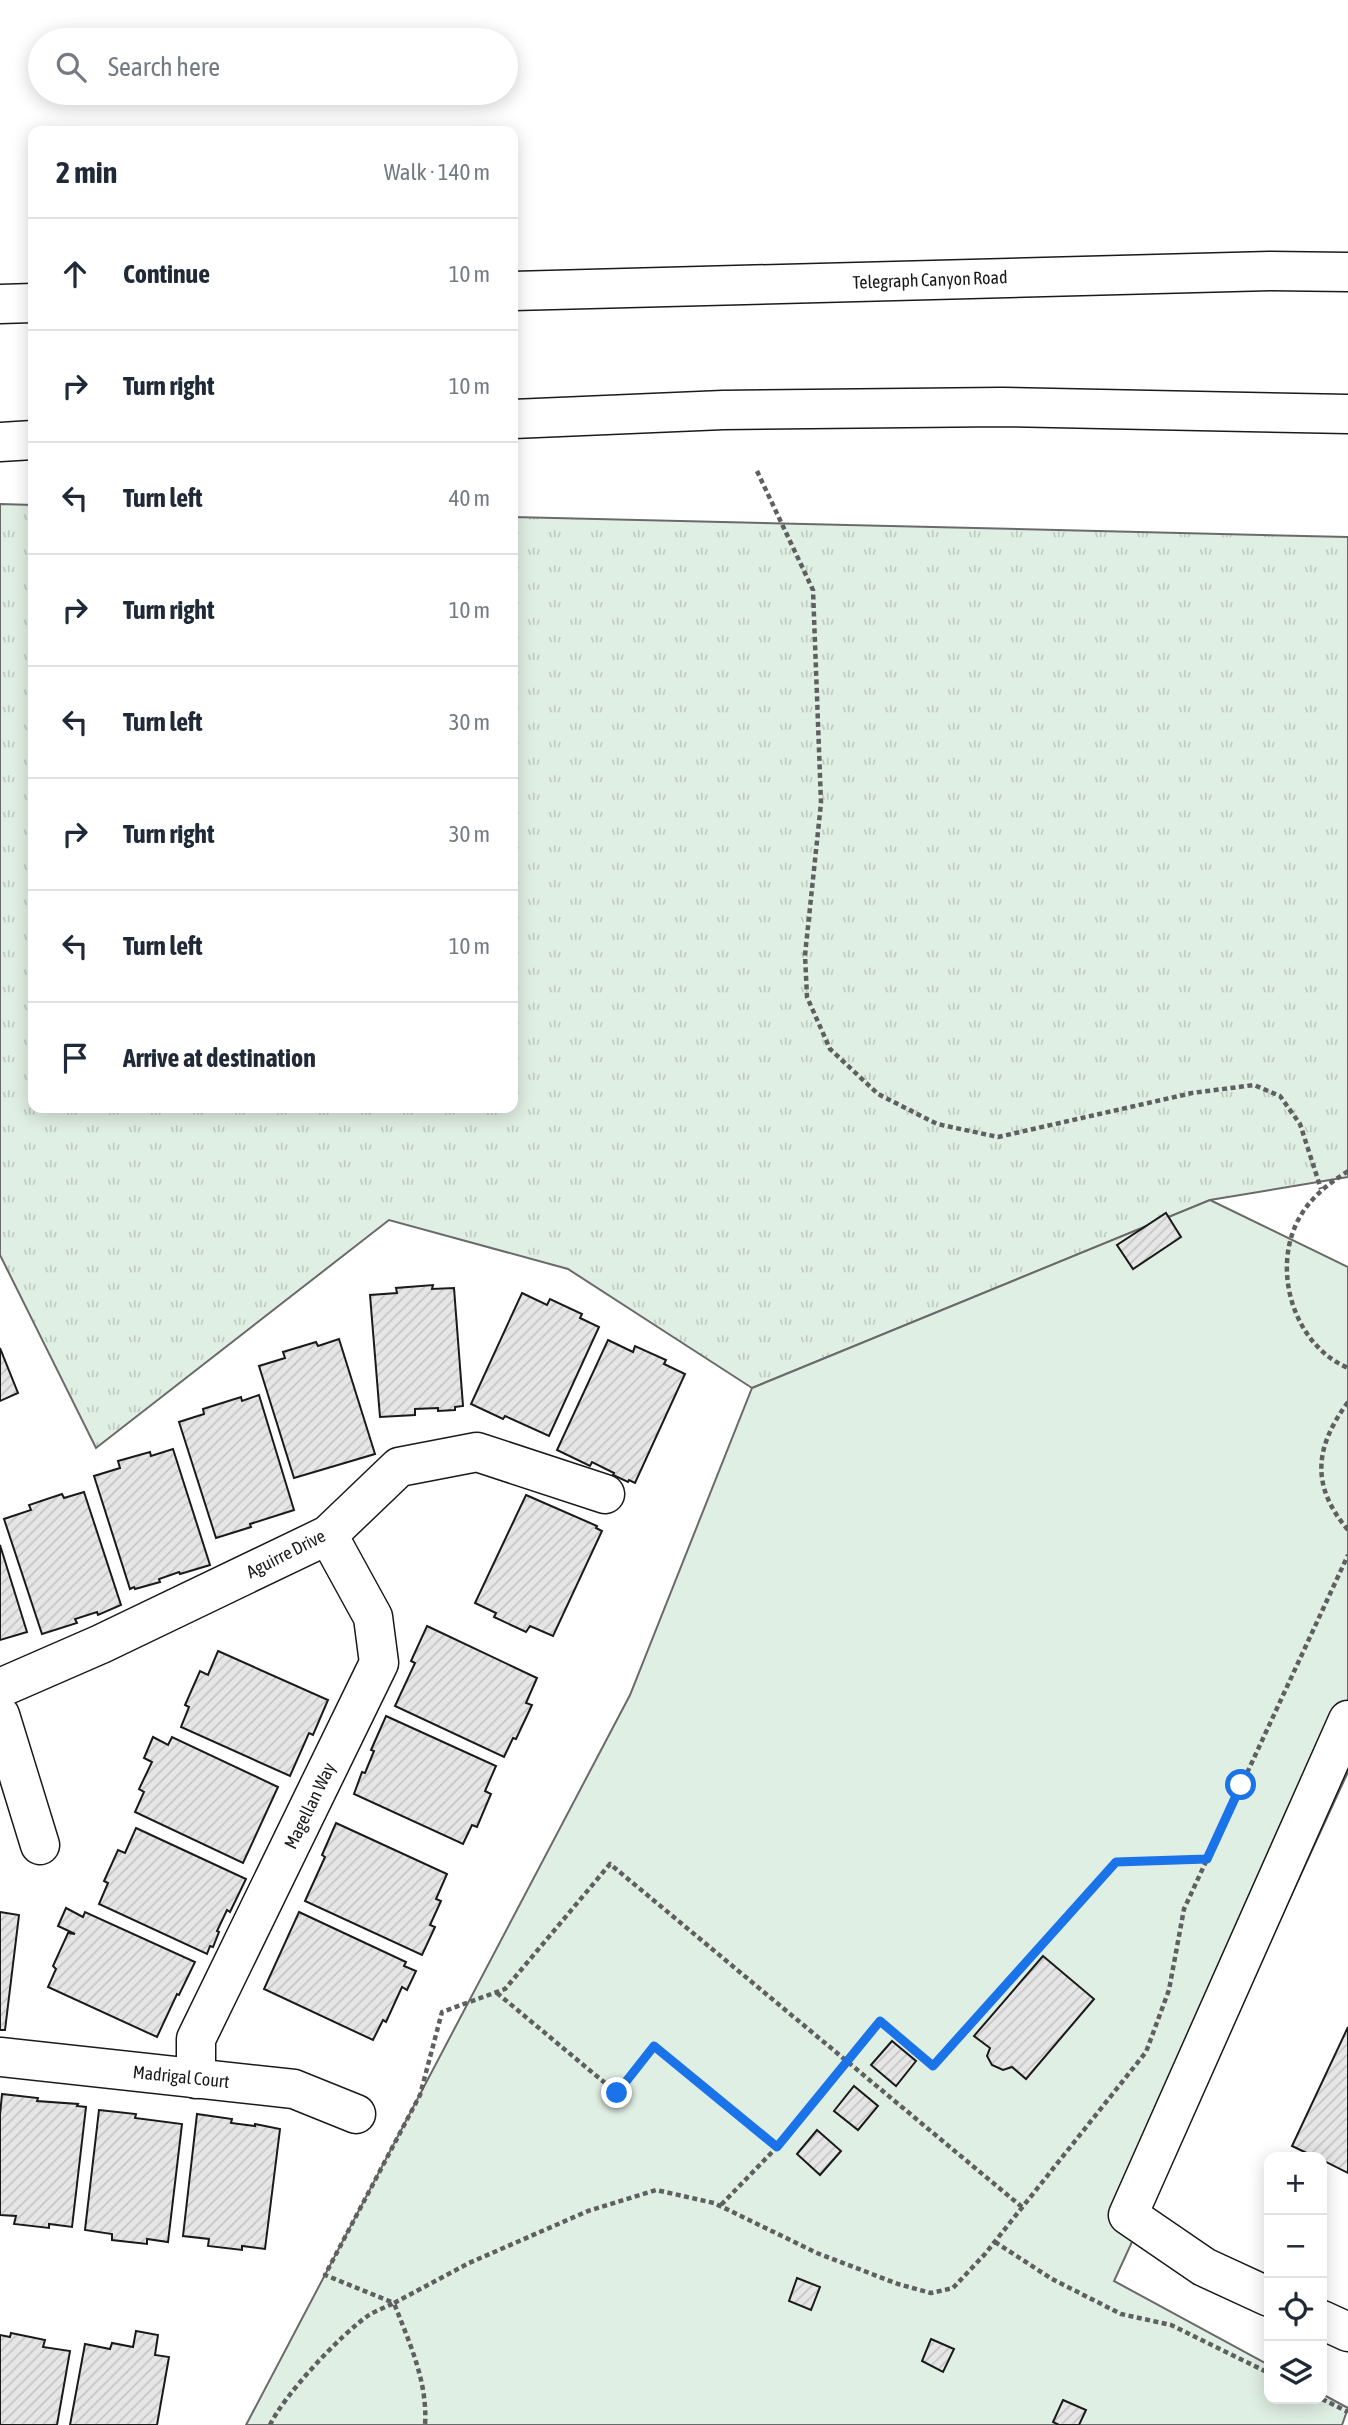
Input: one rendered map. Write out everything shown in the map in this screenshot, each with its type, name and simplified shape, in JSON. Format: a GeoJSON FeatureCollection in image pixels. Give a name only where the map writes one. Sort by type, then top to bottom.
{"type":"FeatureCollection","features":[{"type":"Feature","properties":{"kind":"street","name":"Telegraph Canyon Road"},"geometry":{"type":"LineString","coordinates":[[518,291],[1269,271],[1348,272]]}},
{"type":"Feature","properties":{"kind":"street"},"geometry":{"type":"LineString","coordinates":[[0,304],[28,303]]}},
{"type":"Feature","properties":{"kind":"street"},"geometry":{"type":"LineString","coordinates":[[518,419],[734,410],[1002,407],[1348,414]]}},
{"type":"Feature","properties":{"kind":"street"},"geometry":{"type":"LineString","coordinates":[[0,442],[28,440]]}},
{"type":"Feature","properties":{"kind":"street","name":"Aguirre Drive"},"geometry":{"type":"LineString","coordinates":[[0,1688],[102,1644],[328,1535],[399,1467],[477,1452],[605,1493]]}},
{"type":"Feature","properties":{"kind":"street","name":"Magellan Way"},"geometry":{"type":"LineString","coordinates":[[196,2079],[196,2039],[379,1663],[373,1617],[328,1535]]}},
{"type":"Feature","properties":{"kind":"street"},"geometry":{"type":"LineString","coordinates":[[0,1715],[40,1845]]}},
{"type":"Feature","properties":{"kind":"street"},"geometry":{"type":"LineString","coordinates":[[1264,2295],[1204,2267],[1128,2215],[1348,1720]]}},
{"type":"Feature","properties":{"kind":"street","name":"Madrigal Court"},"geometry":{"type":"LineString","coordinates":[[0,2057],[294,2089],[356,2114]]}},
{"type":"Feature","properties":{"kind":"street"},"geometry":{"type":"LineString","coordinates":[[1327,2322],[1348,2332]]}},
{"type":"Feature","properties":{"kind":"path"},"geometry":{"type":"LineString","coordinates":[[757,471],[813,590],[821,803],[805,965],[807,997],[830,1049],[878,1094],[937,1124],[998,1137],[1192,1093],[1254,1085],[1280,1096],[1300,1124],[1321,1189]]}},
{"type":"Feature","properties":{"kind":"path"},"geometry":{"type":"LineString","coordinates":[[1348,1171],[1321,1189],[1300,1215],[1289,1247],[1287,1280],[1295,1313],[1313,1342],[1339,1364],[1348,1368]]}},
{"type":"Feature","properties":{"kind":"path"},"geometry":{"type":"LineString","coordinates":[[1348,1402],[1337,1416],[1321,1451],[1323,1488],[1332,1509],[1348,1530]]}},
{"type":"Feature","properties":{"kind":"path"},"geometry":{"type":"LineString","coordinates":[[270,2425],[278,2409],[326,2355],[368,2316],[469,2263],[588,2211],[656,2190],[720,2206],[817,2253],[898,2284],[931,2293],[953,2288],[995,2242],[1146,2052],[1169,1990],[1184,1909],[1348,1555]]}},
{"type":"Feature","properties":{"kind":"path"},"geometry":{"type":"LineString","coordinates":[[720,2206],[777,2147],[880,2021],[933,2066],[1116,1862],[1207,1859]]}},
{"type":"Feature","properties":{"kind":"path"},"geometry":{"type":"LineString","coordinates":[[425,2425],[426,2405],[417,2363],[394,2303],[326,2275],[420,2095],[442,2012],[505,1989],[610,1864],[850,2061],[1022,2207]]}},
{"type":"Feature","properties":{"kind":"path"},"geometry":{"type":"LineString","coordinates":[[496,1992],[617,2093],[654,2046],[777,2147]]}},
{"type":"Feature","properties":{"kind":"path"},"geometry":{"type":"LineString","coordinates":[[995,2242],[1052,2279],[1121,2314],[1171,2325],[1264,2371]]}},
{"type":"Feature","properties":{"kind":"path"},"geometry":{"type":"LineString","coordinates":[[1327,2402],[1348,2412]]}},
{"type":"Feature","properties":{"kind":"green space"},"geometry":{"type":"Polygon","coordinates":[[[0,504],[28,505],[28,1113],[518,1113],[518,517],[1348,537],[1348,1177],[1210,1200],[752,1388],[568,1269],[389,1220],[96,1448],[0,1255],[0,504]]]}},
{"type":"Feature","properties":{"kind":"green space"},"geometry":{"type":"Polygon","coordinates":[[[1210,1200],[1348,1267],[1348,1772],[1114,2281],[1264,2362],[1264,2404],[1327,2404],[1327,2397],[1348,2408],[1342,2425],[246,2425],[630,1695],[752,1388],[1210,1200]]]}},
{"type":"Feature","properties":{"kind":"building"},"geometry":{"type":"Polygon","coordinates":[[[1166,1213],[1181,1237],[1133,1269],[1117,1245],[1166,1213]]]}},
{"type":"Feature","properties":{"kind":"building"},"geometry":{"type":"Polygon","coordinates":[[[433,1285],[432,1289],[454,1288],[463,1406],[455,1407],[455,1410],[415,1409],[415,1415],[380,1417],[370,1295],[397,1293],[396,1288],[433,1285]]]}},
{"type":"Feature","properties":{"kind":"building"},"geometry":{"type":"Polygon","coordinates":[[[522,1293],[547,1305],[550,1299],[582,1314],[580,1318],[599,1327],[549,1436],[471,1404],[522,1293]]]}},
{"type":"Feature","properties":{"kind":"building"},"geometry":{"type":"Polygon","coordinates":[[[339,1339],[375,1454],[294,1478],[259,1366],[285,1358],[283,1352],[316,1342],[318,1346],[339,1339]]]}},
{"type":"Feature","properties":{"kind":"building"},"geometry":{"type":"Polygon","coordinates":[[[608,1340],[633,1352],[635,1346],[666,1360],[664,1364],[685,1374],[635,1483],[613,1475],[614,1473],[592,1462],[590,1466],[557,1450],[608,1340]]]}},
{"type":"Feature","properties":{"kind":"building"},"geometry":{"type":"Polygon","coordinates":[[[0,1348],[18,1393],[0,1401],[0,1348]]]}},
{"type":"Feature","properties":{"kind":"building"},"geometry":{"type":"Polygon","coordinates":[[[259,1395],[294,1510],[216,1538],[179,1422],[204,1414],[203,1409],[241,1397],[242,1401],[259,1395]]]}},
{"type":"Feature","properties":{"kind":"building"},"geometry":{"type":"Polygon","coordinates":[[[173,1449],[210,1565],[180,1574],[179,1572],[159,1579],[160,1582],[130,1589],[94,1476],[120,1468],[118,1461],[150,1452],[151,1456],[173,1449]]]}},
{"type":"Feature","properties":{"kind":"building"},"geometry":{"type":"Polygon","coordinates":[[[84,1492],[121,1605],[98,1615],[97,1612],[75,1619],[77,1623],[42,1634],[4,1519],[31,1510],[29,1505],[62,1494],[64,1498],[84,1492]]]}},
{"type":"Feature","properties":{"kind":"building"},"geometry":{"type":"Polygon","coordinates":[[[526,1495],[597,1526],[596,1528],[602,1531],[553,1636],[530,1626],[526,1632],[494,1617],[496,1613],[475,1603],[526,1495]]]}},
{"type":"Feature","properties":{"kind":"building"},"geometry":{"type":"Polygon","coordinates":[[[0,1545],[27,1632],[0,1640],[0,1545]]]}},
{"type":"Feature","properties":{"kind":"building"},"geometry":{"type":"Polygon","coordinates":[[[427,1626],[537,1678],[526,1703],[532,1705],[504,1757],[395,1706],[415,1663],[411,1661],[427,1626]]]}},
{"type":"Feature","properties":{"kind":"building"},"geometry":{"type":"Polygon","coordinates":[[[218,1651],[328,1700],[313,1735],[309,1733],[290,1776],[181,1727],[189,1707],[185,1705],[200,1671],[208,1675],[218,1651]]]}},
{"type":"Feature","properties":{"kind":"building"},"geometry":{"type":"Polygon","coordinates":[[[386,1716],[496,1766],[485,1791],[491,1794],[477,1827],[472,1825],[463,1844],[354,1794],[362,1772],[365,1773],[374,1751],[371,1750],[386,1716]]]}},
{"type":"Feature","properties":{"kind":"building"},"geometry":{"type":"Polygon","coordinates":[[[153,1737],[168,1745],[172,1737],[278,1787],[243,1863],[135,1812],[144,1792],[139,1789],[152,1762],[144,1758],[153,1737]]]}},
{"type":"Feature","properties":{"kind":"building"},"geometry":{"type":"Polygon","coordinates":[[[336,1823],[447,1874],[436,1899],[441,1901],[430,1925],[435,1927],[422,1955],[305,1901],[325,1857],[322,1855],[336,1823]]]}},
{"type":"Feature","properties":{"kind":"building"},"geometry":{"type":"Polygon","coordinates":[[[136,1828],[246,1879],[230,1912],[227,1910],[213,1947],[210,1946],[207,1954],[99,1904],[108,1883],[104,1881],[118,1850],[125,1853],[136,1828]]]}},
{"type":"Feature","properties":{"kind":"building"},"geometry":{"type":"Polygon","coordinates":[[[66,1908],[83,1917],[85,1912],[195,1962],[157,2037],[48,1987],[56,1969],[53,1966],[68,1933],[75,1934],[58,1926],[66,1908]]]}},
{"type":"Feature","properties":{"kind":"building"},"geometry":{"type":"Polygon","coordinates":[[[0,1912],[19,1915],[5,2030],[0,2030],[0,1912]]]}},
{"type":"Feature","properties":{"kind":"building"},"geometry":{"type":"Polygon","coordinates":[[[299,1912],[406,1962],[404,1966],[416,1971],[407,1990],[402,1987],[386,2022],[383,2020],[373,2040],[264,1989],[299,1912]]]}},
{"type":"Feature","properties":{"kind":"building"},"geometry":{"type":"Polygon","coordinates":[[[1043,1956],[1094,1999],[1026,2079],[1012,2067],[1003,2070],[992,2065],[987,2056],[990,2048],[974,2036],[1043,1956]]]}},
{"type":"Feature","properties":{"kind":"building"},"geometry":{"type":"Polygon","coordinates":[[[1348,2027],[1348,2173],[1327,2162],[1327,2152],[1305,2152],[1292,2146],[1348,2027]]]}},
{"type":"Feature","properties":{"kind":"building"},"geometry":{"type":"Polygon","coordinates":[[[892,2041],[916,2061],[896,2086],[871,2065],[892,2041]]]}},
{"type":"Feature","properties":{"kind":"building"},"geometry":{"type":"Polygon","coordinates":[[[854,2086],[878,2106],[858,2130],[834,2111],[854,2086]]]}},
{"type":"Feature","properties":{"kind":"building"},"geometry":{"type":"Polygon","coordinates":[[[2,2094],[86,2107],[72,2227],[49,2224],[49,2228],[14,2224],[16,2216],[0,2215],[2,2094]]]}},
{"type":"Feature","properties":{"kind":"building"},"geometry":{"type":"Polygon","coordinates":[[[99,2110],[136,2114],[135,2118],[182,2124],[168,2242],[147,2239],[147,2244],[112,2240],[112,2234],[85,2230],[99,2110]]]}},
{"type":"Feature","properties":{"kind":"building"},"geometry":{"type":"Polygon","coordinates":[[[197,2114],[232,2119],[231,2123],[280,2129],[265,2249],[242,2246],[242,2250],[208,2246],[209,2239],[183,2236],[197,2114]]]}},
{"type":"Feature","properties":{"kind":"building"},"geometry":{"type":"Polygon","coordinates":[[[817,2130],[841,2151],[820,2175],[797,2154],[817,2130]]]}},
{"type":"Feature","properties":{"kind":"building"},"geometry":{"type":"Polygon","coordinates":[[[797,2278],[820,2287],[811,2310],[789,2301],[797,2278]]]}},
{"type":"Feature","properties":{"kind":"building"},"geometry":{"type":"Polygon","coordinates":[[[136,2331],[158,2335],[155,2355],[169,2357],[157,2425],[70,2425],[85,2344],[110,2349],[112,2343],[133,2347],[136,2331]]]}},
{"type":"Feature","properties":{"kind":"building"},"geometry":{"type":"Polygon","coordinates":[[[11,2333],[45,2340],[43,2347],[70,2351],[57,2425],[0,2425],[0,2335],[10,2337],[11,2333]]]}},
{"type":"Feature","properties":{"kind":"building"},"geometry":{"type":"Polygon","coordinates":[[[931,2339],[954,2349],[943,2372],[922,2361],[931,2339]]]}},
{"type":"Feature","properties":{"kind":"building"},"geometry":{"type":"Polygon","coordinates":[[[1063,2400],[1086,2410],[1079,2425],[1059,2425],[1053,2422],[1063,2400]]]}},
{"type":"Feature","properties":{"kind":"route"},"geometry":{"type":"LineString","coordinates":[[617,2093],[654,2046],[777,2147],[880,2021],[933,2066],[1116,1862],[1207,1859],[1241,1785]]}}]}
